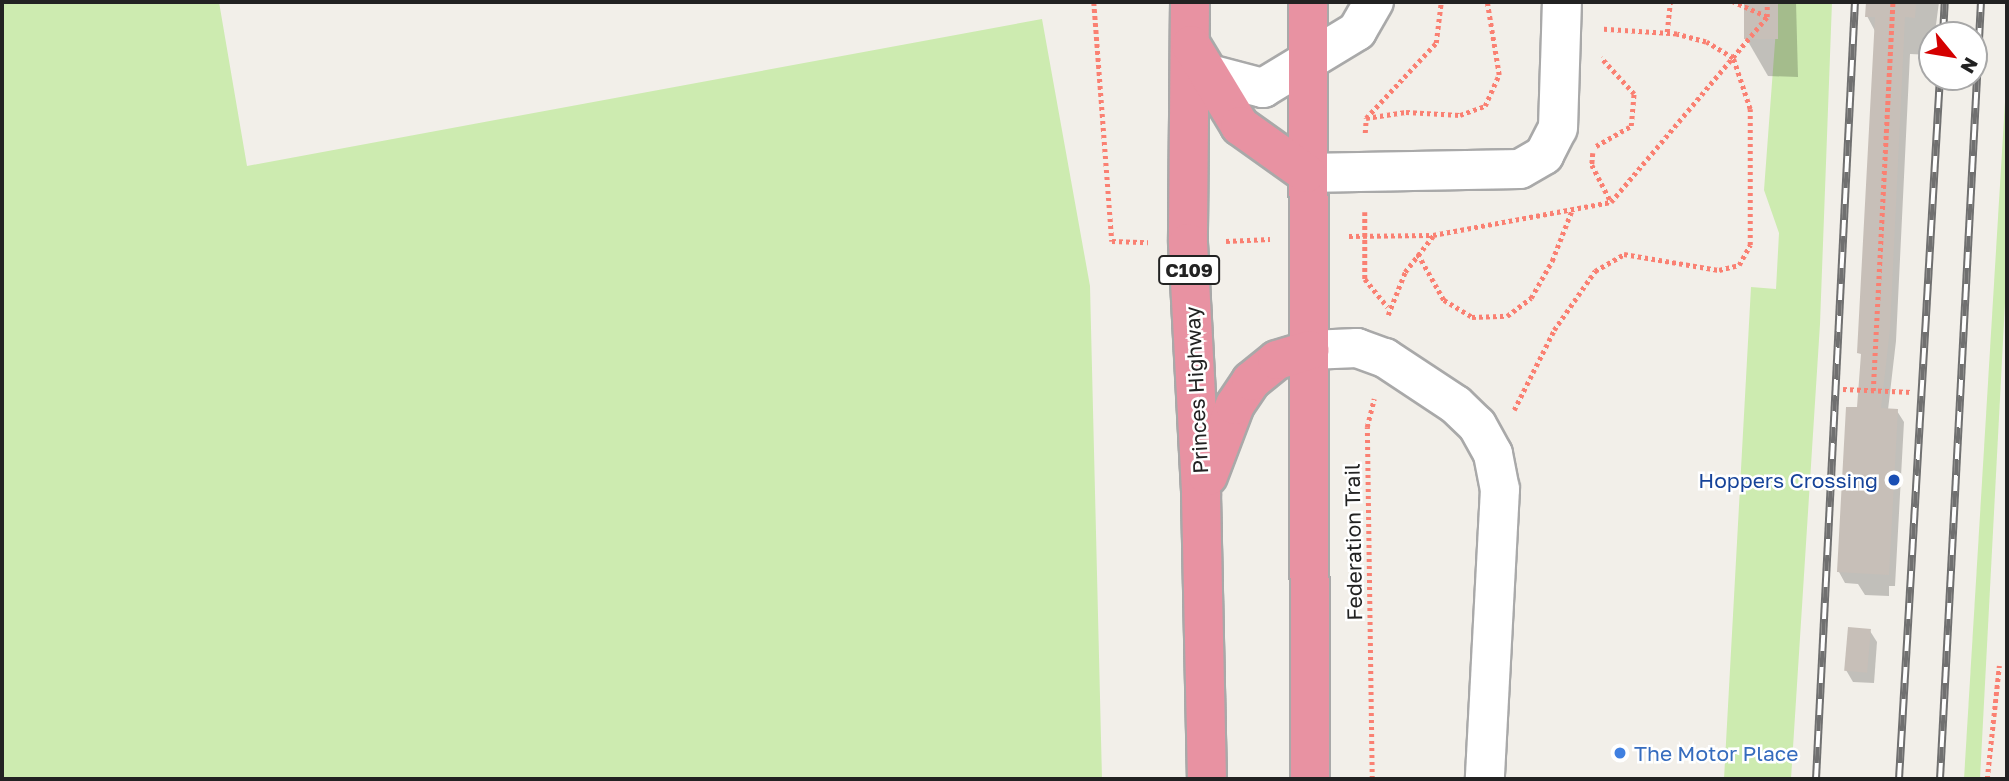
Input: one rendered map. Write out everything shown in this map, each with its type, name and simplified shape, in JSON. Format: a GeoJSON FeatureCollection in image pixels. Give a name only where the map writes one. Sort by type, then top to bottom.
{"type":"FeatureCollection","features":[{"type":"Feature","properties":{"kind":"highway","name":"Princes Highway"},"geometry":{"type":"LineString","coordinates":[[1190,2],[1200,60],[1188,243],[1201,495],[1207,779]]}},
{"type":"Feature","properties":{"kind":"highway"},"geometry":{"type":"LineString","coordinates":[[1308,2],[1306,237],[1310,350],[1310,779]]}},
{"type":"Feature","properties":{"kind":"highway"},"geometry":{"type":"LineString","coordinates":[[1200,60],[1240,126],[1306,173]]}},
{"type":"Feature","properties":{"kind":"highway"},"geometry":{"type":"LineString","coordinates":[[1201,495],[1223,430],[1251,381],[1277,360],[1310,350]]}},
{"type":"Feature","properties":{"kind":"street"},"geometry":{"type":"LineString","coordinates":[[1200,60],[1263,88],[1307,65],[1357,31],[1374,2]]}},
{"type":"Feature","properties":{"kind":"street"},"geometry":{"type":"LineString","coordinates":[[1306,173],[1520,169],[1544,155],[1558,128],[1562,2]]}},
{"type":"Feature","properties":{"kind":"street"},"geometry":{"type":"LineString","coordinates":[[1310,350],[1357,348],[1385,358],[1456,405],[1477,425],[1493,454],[1500,489],[1485,779]]}},
{"type":"Feature","properties":{"kind":"path"},"geometry":{"type":"LineString","coordinates":[[1094,2],[1112,241],[1188,243],[1306,237],[1433,235],[1612,202],[1767,17],[1767,2]]}},
{"type":"Feature","properties":{"kind":"path"},"geometry":{"type":"LineString","coordinates":[[1366,118],[1406,112],[1460,115],[1485,106],[1499,75],[1487,2]]}},
{"type":"Feature","properties":{"kind":"path"},"geometry":{"type":"LineString","coordinates":[[1667,32],[1670,2]]}},
{"type":"Feature","properties":{"kind":"path"},"geometry":{"type":"LineString","coordinates":[[1733,2],[1767,17]]}},
{"type":"Feature","properties":{"kind":"path"},"geometry":{"type":"LineString","coordinates":[[1873,391],[1893,2]]}},
{"type":"Feature","properties":{"kind":"path"},"geometry":{"type":"LineString","coordinates":[[1493,454],[1554,330],[1595,271],[1624,254],[1719,270],[1739,265],[1750,245],[1750,109],[1733,58],[1706,42],[1667,32],[1599,29]]}},
{"type":"Feature","properties":{"kind":"path"},"geometry":{"type":"LineString","coordinates":[[1593,148],[1631,126],[1634,94],[1598,55]]}},
{"type":"Feature","properties":{"kind":"path"},"geometry":{"type":"LineString","coordinates":[[1433,235],[1418,254],[1444,300],[1472,317],[1507,316],[1531,298],[1552,261],[1572,210]]}},
{"type":"Feature","properties":{"kind":"path","name":"Federation Trail"},"geometry":{"type":"LineString","coordinates":[[1372,779],[1367,427],[1385,358],[1388,307],[1418,254]]}},
{"type":"Feature","properties":{"kind":"path"},"geometry":{"type":"LineString","coordinates":[[1843,389],[1912,392]]}},
{"type":"Feature","properties":{"kind":"path"},"geometry":{"type":"LineString","coordinates":[[1987,779],[1998,666]]}},
{"type":"Feature","properties":{"kind":"green space"},"geometry":{"type":"Polygon","coordinates":[[[2,2],[219,2],[247,166],[1042,19],[1090,286],[1102,779],[2,779],[2,2]]]}},
{"type":"Feature","properties":{"kind":"green space"},"geometry":{"type":"Polygon","coordinates":[[[1778,2],[1832,2],[1820,324],[1791,779],[1724,779],[1751,287],[1776,289],[1779,233],[1764,190],[1778,2]]]}},
{"type":"Feature","properties":{"kind":"green space"},"geometry":{"type":"Polygon","coordinates":[[[2007,69],[2007,265],[1980,779],[1964,779],[2007,69]]]}},
{"type":"Feature","properties":{"kind":"building"},"geometry":{"type":"Polygon","coordinates":[[[1744,2],[1778,2],[1778,39],[1744,39],[1744,2]]]}},
{"type":"Feature","properties":{"kind":"building"},"geometry":{"type":"Polygon","coordinates":[[[1866,2],[1916,2],[1915,18],[1905,17],[1890,329],[1881,408],[1898,409],[1889,575],[1837,572],[1846,407],[1857,407],[1861,354],[1857,353],[1875,17],[1865,17],[1866,2]]]}},
{"type":"Feature","properties":{"kind":"building"},"geometry":{"type":"Polygon","coordinates":[[[1848,627],[1871,629],[1867,673],[1844,671],[1848,627]]]}},
{"type":"Feature","properties":{"kind":"railway"},"geometry":{"type":"LineString","coordinates":[[1816,779],[1855,2]]}},
{"type":"Feature","properties":{"kind":"railway"},"geometry":{"type":"LineString","coordinates":[[1944,21],[1945,2]]}},
{"type":"Feature","properties":{"kind":"railway"},"geometry":{"type":"LineString","coordinates":[[1940,779],[1981,2]]}},
{"type":"Feature","properties":{"kind":"railway"},"geometry":{"type":"LineString","coordinates":[[1899,779],[1939,91]]}},
{"type":"Feature","properties":{"kind":"place","name":"Hoppers Crossing"},"geometry":{"type":"Point","coordinates":[1894,480]}},
{"type":"Feature","properties":{"kind":"place","name":"The Motor Place"},"geometry":{"type":"Point","coordinates":[1620,753]}}]}
